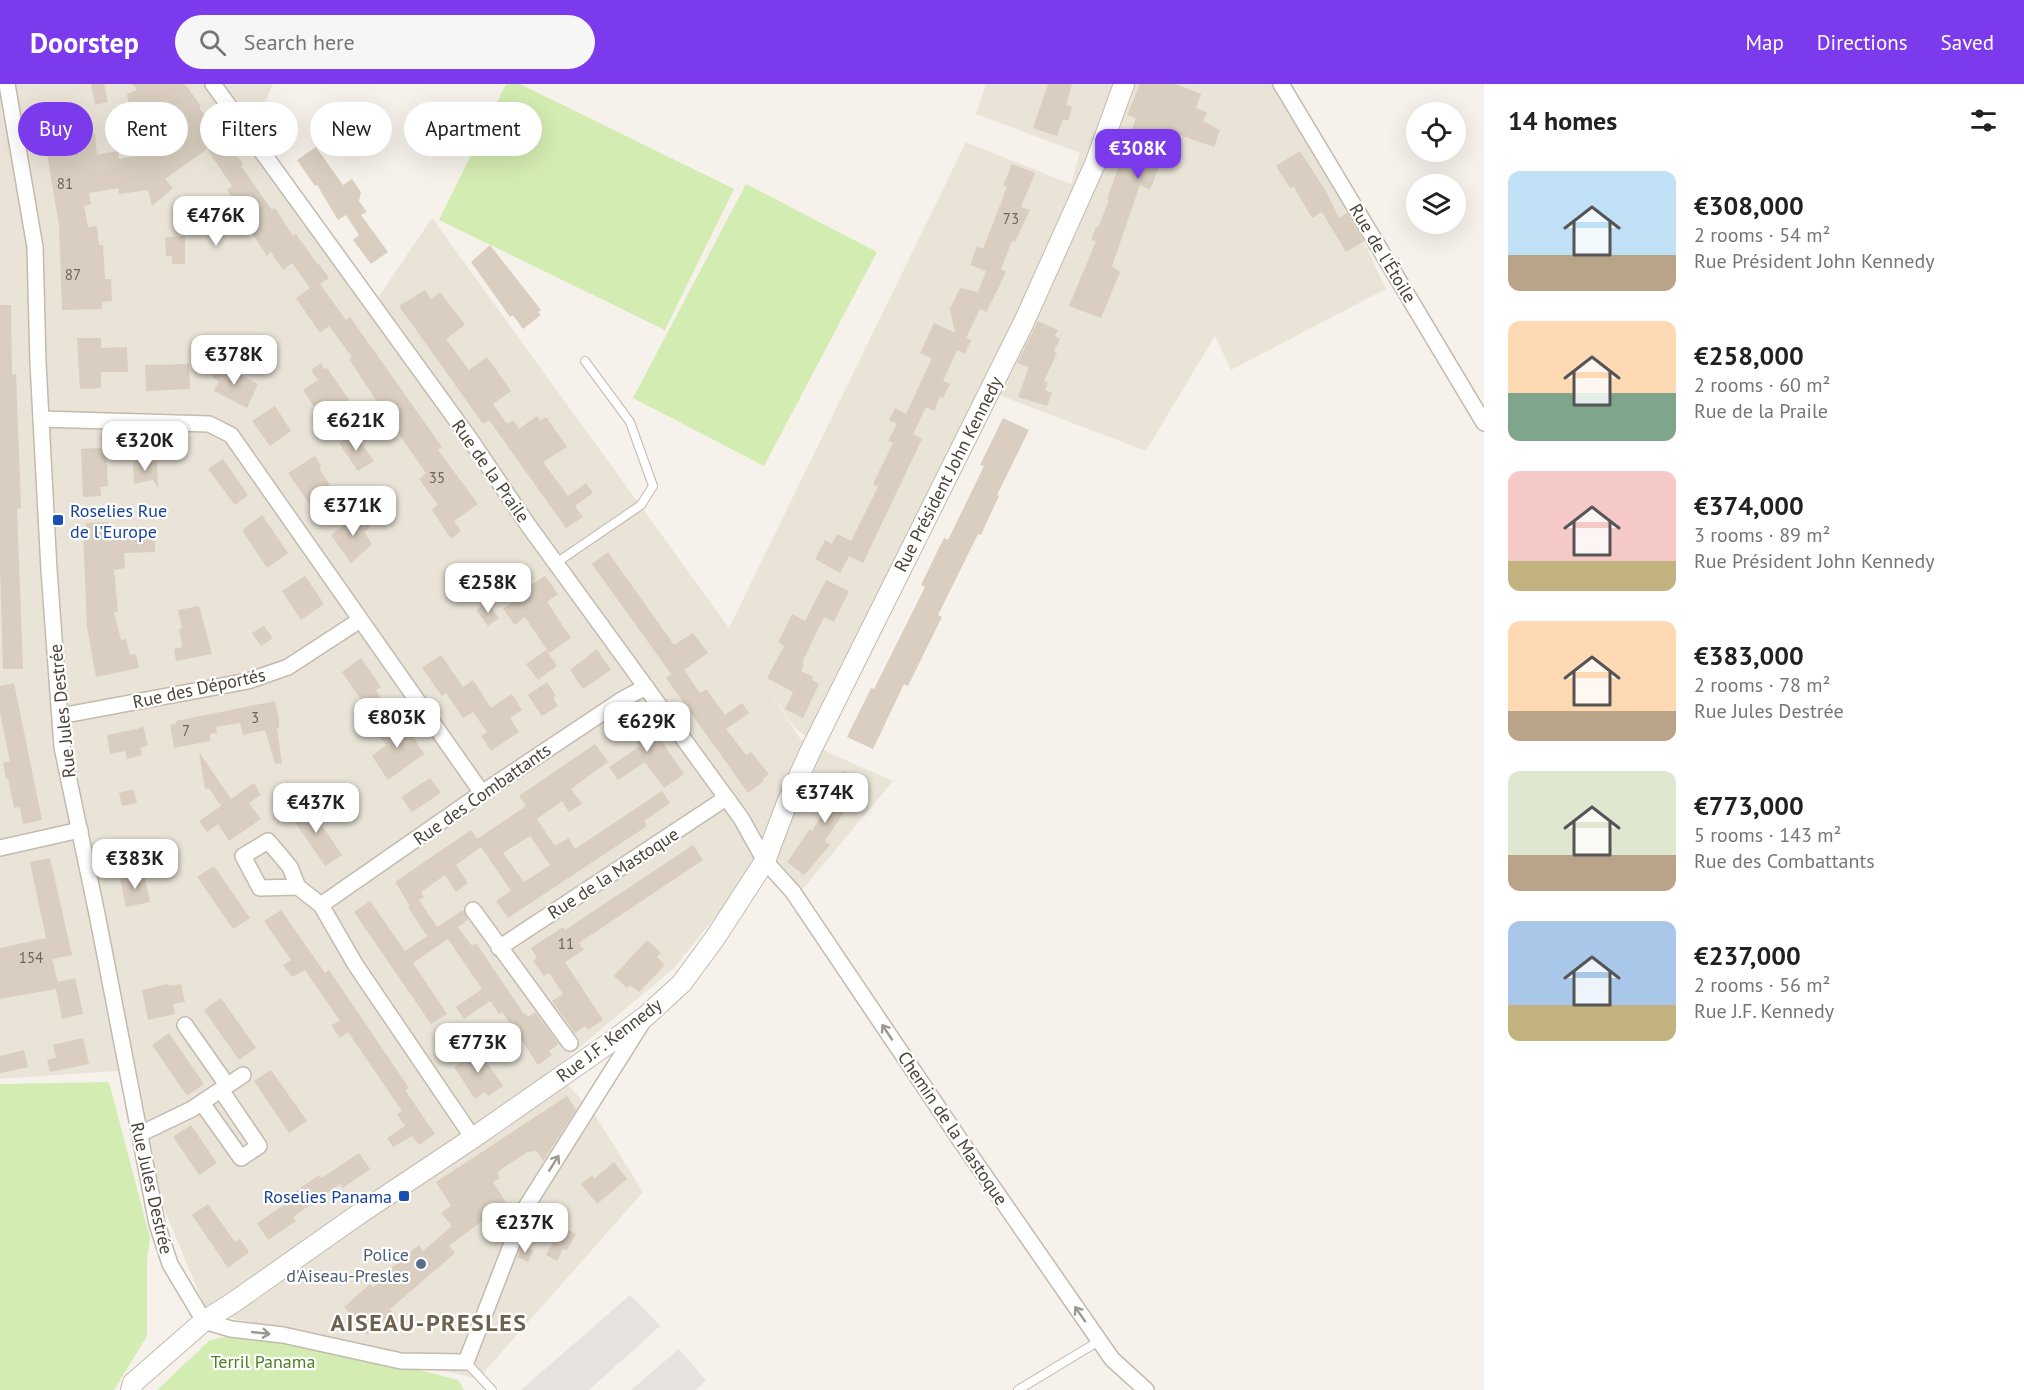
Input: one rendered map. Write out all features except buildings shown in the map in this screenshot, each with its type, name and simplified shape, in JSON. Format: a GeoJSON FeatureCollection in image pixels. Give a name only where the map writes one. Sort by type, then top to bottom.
{"type":"FeatureCollection","features":[{"type":"Feature","properties":{"kind":"street","name":"Rue Jules Destrée"},"geometry":{"type":"LineString","coordinates":[[7,84],[36,247],[48,570],[62,747],[157,1224],[170,1264],[204,1321]]}},
{"type":"Feature","properties":{"kind":"street","name":"Rue de la Praile"},"geometry":{"type":"LineString","coordinates":[[213,84],[470,439],[528,525],[741,818],[765,861]]}},
{"type":"Feature","properties":{"kind":"street","name":"Rue Président John Kennedy"},"geometry":{"type":"LineString","coordinates":[[765,861],[809,754],[1024,322],[1095,164],[1124,84]]}},
{"type":"Feature","properties":{"kind":"street","name":"Rue de l'Étoile"},"geometry":{"type":"LineString","coordinates":[[1281,84],[1484,423]]}},
{"type":"Feature","properties":{"kind":"street"},"geometry":{"type":"LineString","coordinates":[[41,419],[208,424],[231,435],[482,793]]}},
{"type":"Feature","properties":{"kind":"street","name":"Rue des Déportés"},"geometry":{"type":"LineString","coordinates":[[60,716],[248,681],[288,666],[360,620]]}},
{"type":"Feature","properties":{"kind":"street","name":"Rue des Combattants"},"geometry":{"type":"LineString","coordinates":[[321,905],[482,793],[623,699],[646,687]]}},
{"type":"Feature","properties":{"kind":"street","name":"Rue de la Mastoque"},"geometry":{"type":"LineString","coordinates":[[500,948],[726,798]]}},
{"type":"Feature","properties":{"kind":"street"},"geometry":{"type":"LineString","coordinates":[[0,848],[80,830]]}},
{"type":"Feature","properties":{"kind":"street","name":"Rue J.F. Kennedy"},"geometry":{"type":"LineString","coordinates":[[131,1390],[133,1383],[204,1321],[473,1138],[646,1016],[682,982],[715,938],[765,861]]}},
{"type":"Feature","properties":{"kind":"street","name":"Chemin de la Mastoque"},"geometry":{"type":"LineString","coordinates":[[765,861],[793,892],[1099,1341],[1112,1359],[1146,1390]]}},
{"type":"Feature","properties":{"kind":"street"},"geometry":{"type":"LineString","coordinates":[[298,887],[321,905],[355,964],[473,1138]]}},
{"type":"Feature","properties":{"kind":"street"},"geometry":{"type":"LineString","coordinates":[[473,910],[570,1043]]}},
{"type":"Feature","properties":{"kind":"street"},"geometry":{"type":"LineString","coordinates":[[204,1321],[231,1329],[283,1335],[401,1361],[466,1362],[526,1207],[646,1016]]}},
{"type":"Feature","properties":{"kind":"street"},"geometry":{"type":"LineString","coordinates":[[185,1025],[260,1146],[241,1158],[202,1103]]}},
{"type":"Feature","properties":{"kind":"street"},"geometry":{"type":"LineString","coordinates":[[140,1134],[202,1103],[243,1075]]}},
{"type":"Feature","properties":{"kind":"lane"},"geometry":{"type":"LineString","coordinates":[[556,562],[641,505],[653,486],[630,422],[585,361]]}},
{"type":"Feature","properties":{"kind":"lane"},"geometry":{"type":"LineString","coordinates":[[1018,1390],[1099,1341]]}},
{"type":"Feature","properties":{"kind":"lane"},"geometry":{"type":"LineString","coordinates":[[466,1362],[492,1390]]}},
{"type":"Feature","properties":{"kind":"shaded area"},"geometry":{"type":"Polygon","coordinates":[[[0,84],[273,84],[265,102],[200,102],[200,156],[271,156],[377,299],[432,218],[729,628],[966,142],[1071,184],[1080,153],[976,114],[986,84],[1290,84],[1386,289],[1231,370],[1215,336],[1146,451],[999,395],[818,746],[794,727],[765,684],[801,740],[893,781],[802,890],[756,867],[674,968],[554,1069],[595,1115],[643,1192],[478,1379],[207,1312],[151,1178],[131,1070],[0,1079],[0,84]]]}},
{"type":"Feature","properties":{"kind":"shaded area"},"geometry":{"type":"Polygon","coordinates":[[[630,1295],[660,1326],[589,1390],[521,1390],[630,1295]]]}},
{"type":"Feature","properties":{"kind":"shaded area"},"geometry":{"type":"Polygon","coordinates":[[[679,1349],[706,1381],[695,1390],[631,1390],[679,1349]]]}},
{"type":"Feature","properties":{"kind":"green space"},"geometry":{"type":"Polygon","coordinates":[[[506,84],[520,84],[734,189],[665,330],[439,220],[471,156],[542,156],[542,102],[497,102],[506,84]]]}},
{"type":"Feature","properties":{"kind":"green space"},"geometry":{"type":"Polygon","coordinates":[[[746,184],[877,252],[764,466],[633,398],[746,184]]]}},
{"type":"Feature","properties":{"kind":"green space"},"geometry":{"type":"Polygon","coordinates":[[[109,1082],[150,1238],[147,1260],[147,1336],[114,1390],[0,1390],[0,1084],[109,1082]]]}},
{"type":"Feature","properties":{"kind":"green space","name":"Terril Panama"},"geometry":{"type":"Polygon","coordinates":[[[263,1330],[458,1380],[464,1390],[157,1390],[210,1340],[263,1330]]]}},
{"type":"Feature","properties":{"kind":"place","name":"Roselies Rue de l'Europe"},"geometry":{"type":"Point","coordinates":[58,520]}},
{"type":"Feature","properties":{"kind":"place","name":"Roselies Panama"},"geometry":{"type":"Point","coordinates":[404,1196]}},
{"type":"Feature","properties":{"kind":"place","name":"Police d'Aiseau-Presles"},"geometry":{"type":"Point","coordinates":[421,1264]}},
{"type":"Feature","properties":{"kind":"district","name":"AISEAU-PRESLES"},"geometry":{"type":"Point","coordinates":[429,1322]}}]}
